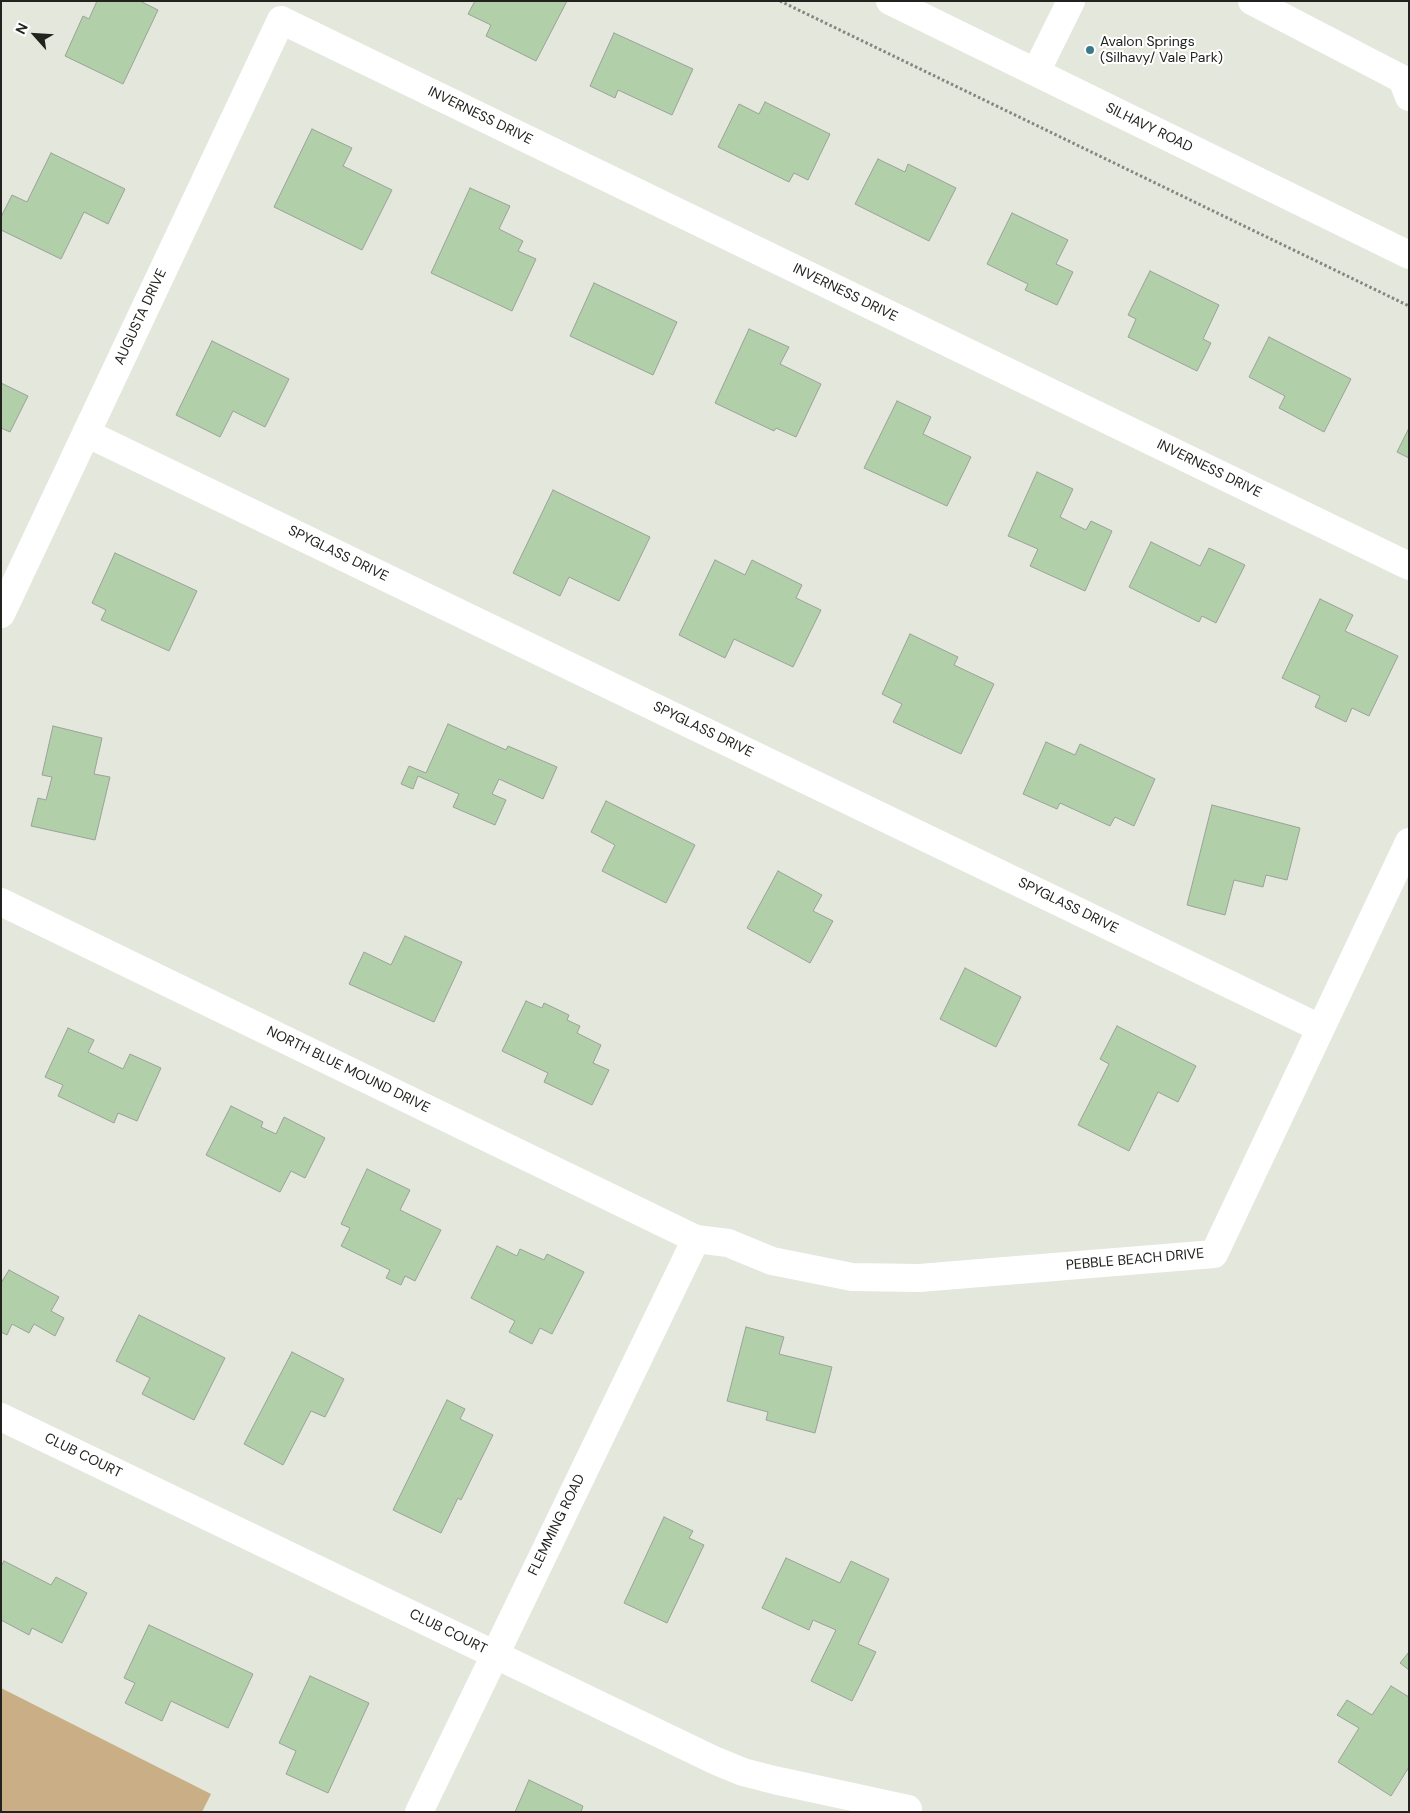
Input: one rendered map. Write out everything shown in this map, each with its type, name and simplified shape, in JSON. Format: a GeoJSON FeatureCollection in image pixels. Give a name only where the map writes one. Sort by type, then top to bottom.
{"type":"FeatureCollection","features":[{"type":"Feature","properties":{"kind":"street","name":"SILHAVY ROAD"},"geometry":{"type":"LineString","coordinates":[[890,1],[1409,255]]}},
{"type":"Feature","properties":{"kind":"street"},"geometry":{"type":"LineString","coordinates":[[1036,72],[1071,1]]}},
{"type":"Feature","properties":{"kind":"street"},"geometry":{"type":"LineString","coordinates":[[1252,1],[1406,81]]}},
{"type":"Feature","properties":{"kind":"street","name":"AUGUSTA DRIVE"},"geometry":{"type":"LineString","coordinates":[[1,614],[281,20]]}},
{"type":"Feature","properties":{"kind":"street","name":"INVERNESS DRIVE"},"geometry":{"type":"LineString","coordinates":[[281,20],[1409,566]]}},
{"type":"Feature","properties":{"kind":"street","name":"SPYGLASS DRIVE"},"geometry":{"type":"LineString","coordinates":[[86,433],[1320,1028]]}},
{"type":"Feature","properties":{"kind":"street","name":"PEBBLE BEACH DRIVE"},"geometry":{"type":"LineString","coordinates":[[696,1238],[728,1243],[772,1261],[852,1277],[919,1278],[1214,1254],[1409,842]]}},
{"type":"Feature","properties":{"kind":"street","name":"NORTH BLUE MOUND DRIVE"},"geometry":{"type":"LineString","coordinates":[[1,902],[696,1238]]}},
{"type":"Feature","properties":{"kind":"street","name":"FLEMMING ROAD"},"geometry":{"type":"LineString","coordinates":[[419,1812],[696,1238]]}},
{"type":"Feature","properties":{"kind":"street","name":"CLUB COURT"},"geometry":{"type":"LineString","coordinates":[[1,1417],[743,1772],[908,1809]]}},
{"type":"Feature","properties":{"kind":"path"},"geometry":{"type":"LineString","coordinates":[[780,1],[1409,306]]}},
{"type":"Feature","properties":{"kind":"shaded area"},"geometry":{"type":"Polygon","coordinates":[[[1,1688],[211,1794],[202,1812],[1,1812],[1,1688]]]}},
{"type":"Feature","properties":{"kind":"building"},"geometry":{"type":"Polygon","coordinates":[[[97,1],[140,1],[158,10],[123,84],[65,56],[83,16],[89,19],[97,1]]]}},
{"type":"Feature","properties":{"kind":"building"},"geometry":{"type":"Polygon","coordinates":[[[475,1],[567,1],[536,61],[486,36],[491,25],[468,14],[475,1]]]}},
{"type":"Feature","properties":{"kind":"building"},"geometry":{"type":"Polygon","coordinates":[[[614,33],[693,69],[672,115],[618,90],[615,98],[590,86],[614,33]]]}},
{"type":"Feature","properties":{"kind":"building"},"geometry":{"type":"Polygon","coordinates":[[[765,102],[830,134],[808,180],[794,173],[789,182],[718,147],[739,104],[759,114],[765,102]]]}},
{"type":"Feature","properties":{"kind":"building"},"geometry":{"type":"Polygon","coordinates":[[[312,129],[352,148],[343,166],[392,190],[362,250],[274,207],[312,129]]]}},
{"type":"Feature","properties":{"kind":"building"},"geometry":{"type":"Polygon","coordinates":[[[51,153],[125,189],[108,224],[84,212],[61,259],[1,230],[1,217],[12,195],[27,202],[51,153]]]}},
{"type":"Feature","properties":{"kind":"building"},"geometry":{"type":"Polygon","coordinates":[[[878,159],[905,172],[908,164],[956,188],[929,241],[855,204],[878,159]]]}},
{"type":"Feature","properties":{"kind":"building"},"geometry":{"type":"Polygon","coordinates":[[[470,188],[510,206],[499,229],[523,241],[518,251],[536,259],[512,311],[431,273],[470,188]]]}},
{"type":"Feature","properties":{"kind":"building"},"geometry":{"type":"Polygon","coordinates":[[[1012,213],[1068,240],[1056,264],[1073,272],[1057,305],[1025,290],[1028,284],[987,264],[1012,213]]]}},
{"type":"Feature","properties":{"kind":"building"},"geometry":{"type":"Polygon","coordinates":[[[1150,271],[1219,305],[1203,339],[1211,343],[1197,371],[1128,337],[1136,319],[1128,315],[1150,271]]]}},
{"type":"Feature","properties":{"kind":"building"},"geometry":{"type":"Polygon","coordinates":[[[594,283],[677,322],[653,375],[570,336],[594,283]]]}},
{"type":"Feature","properties":{"kind":"building"},"geometry":{"type":"Polygon","coordinates":[[[749,329],[789,347],[780,364],[821,384],[796,437],[776,428],[774,431],[715,403],[749,329]]]}},
{"type":"Feature","properties":{"kind":"building"},"geometry":{"type":"Polygon","coordinates":[[[1269,337],[1351,379],[1324,432],[1279,408],[1285,396],[1249,377],[1269,337]]]}},
{"type":"Feature","properties":{"kind":"building"},"geometry":{"type":"Polygon","coordinates":[[[212,341],[289,379],[265,427],[233,411],[220,437],[176,415],[212,341]]]}},
{"type":"Feature","properties":{"kind":"building"},"geometry":{"type":"Polygon","coordinates":[[[1,383],[28,396],[10,432],[1,428],[1,383]]]}},
{"type":"Feature","properties":{"kind":"building"},"geometry":{"type":"Polygon","coordinates":[[[897,401],[931,417],[923,434],[971,457],[947,506],[864,468],[897,401]]]}},
{"type":"Feature","properties":{"kind":"building"},"geometry":{"type":"Polygon","coordinates":[[[1409,428],[1409,458],[1397,452],[1409,428]]]}},
{"type":"Feature","properties":{"kind":"building"},"geometry":{"type":"Polygon","coordinates":[[[1037,472],[1073,489],[1060,517],[1086,530],[1091,521],[1112,531],[1085,591],[1030,566],[1038,549],[1008,536],[1037,472]]]}},
{"type":"Feature","properties":{"kind":"building"},"geometry":{"type":"Polygon","coordinates":[[[553,490],[650,537],[619,601],[569,577],[560,596],[513,573],[553,490]]]}},
{"type":"Feature","properties":{"kind":"building"},"geometry":{"type":"Polygon","coordinates":[[[1151,542],[1200,566],[1209,548],[1245,565],[1216,623],[1202,616],[1199,622],[1129,587],[1151,542]]]}},
{"type":"Feature","properties":{"kind":"building"},"geometry":{"type":"Polygon","coordinates":[[[115,553],[197,591],[169,651],[101,620],[106,610],[92,603],[115,553]]]}},
{"type":"Feature","properties":{"kind":"building"},"geometry":{"type":"Polygon","coordinates":[[[715,560],[745,575],[752,560],[802,585],[796,598],[821,610],[793,667],[734,639],[725,658],[679,635],[715,560]]]}},
{"type":"Feature","properties":{"kind":"building"},"geometry":{"type":"Polygon","coordinates":[[[1320,599],[1353,615],[1345,631],[1398,656],[1369,716],[1352,708],[1346,722],[1315,707],[1320,696],[1282,678],[1320,599]]]}},
{"type":"Feature","properties":{"kind":"building"},"geometry":{"type":"Polygon","coordinates":[[[910,634],[958,657],[954,665],[994,684],[961,754],[893,722],[902,704],[882,694],[910,634]]]}},
{"type":"Feature","properties":{"kind":"building"},"geometry":{"type":"Polygon","coordinates":[[[448,724],[506,750],[508,746],[557,767],[543,799],[499,779],[492,794],[506,800],[495,825],[453,807],[459,794],[418,776],[413,789],[401,784],[409,766],[426,773],[448,724]]]}},
{"type":"Feature","properties":{"kind":"building"},"geometry":{"type":"Polygon","coordinates":[[[53,726],[102,738],[94,774],[110,777],[95,840],[31,826],[38,798],[46,800],[52,777],[42,775],[53,726]]]}},
{"type":"Feature","properties":{"kind":"building"},"geometry":{"type":"Polygon","coordinates":[[[1046,742],[1075,755],[1080,744],[1155,779],[1134,826],[1115,817],[1110,826],[1060,803],[1057,809],[1023,794],[1046,742]]]}},
{"type":"Feature","properties":{"kind":"building"},"geometry":{"type":"Polygon","coordinates":[[[606,801],[695,845],[666,903],[602,871],[615,845],[591,832],[606,801]]]}},
{"type":"Feature","properties":{"kind":"building"},"geometry":{"type":"Polygon","coordinates":[[[1212,805],[1300,828],[1287,880],[1266,875],[1263,887],[1234,880],[1225,915],[1187,905],[1212,805]]]}},
{"type":"Feature","properties":{"kind":"building"},"geometry":{"type":"Polygon","coordinates":[[[778,871],[822,895],[813,911],[833,921],[810,963],[747,928],[778,871]]]}},
{"type":"Feature","properties":{"kind":"building"},"geometry":{"type":"Polygon","coordinates":[[[405,936],[462,962],[434,1022],[349,984],[364,952],[391,965],[405,936]]]}},
{"type":"Feature","properties":{"kind":"building"},"geometry":{"type":"Polygon","coordinates":[[[965,968],[1021,997],[996,1047],[940,1019],[965,968]]]}},
{"type":"Feature","properties":{"kind":"building"},"geometry":{"type":"Polygon","coordinates":[[[526,1001],[542,1008],[544,1003],[569,1015],[567,1020],[580,1026],[577,1033],[601,1045],[593,1063],[609,1070],[592,1105],[544,1082],[548,1073],[502,1051],[526,1001]]]}},
{"type":"Feature","properties":{"kind":"building"},"geometry":{"type":"Polygon","coordinates":[[[1117,1026],[1196,1066],[1178,1102],[1158,1092],[1129,1151],[1078,1125],[1109,1064],[1100,1059],[1117,1026]]]}},
{"type":"Feature","properties":{"kind":"building"},"geometry":{"type":"Polygon","coordinates":[[[68,1028],[94,1040],[88,1052],[123,1069],[130,1054],[161,1068],[137,1121],[118,1113],[114,1123],[58,1096],[63,1085],[45,1077],[68,1028]]]}},
{"type":"Feature","properties":{"kind":"building"},"geometry":{"type":"Polygon","coordinates":[[[231,1106],[263,1122],[261,1127],[276,1134],[284,1117],[325,1138],[305,1178],[291,1171],[280,1192],[206,1155],[231,1106]]]}},
{"type":"Feature","properties":{"kind":"building"},"geometry":{"type":"Polygon","coordinates":[[[367,1169],[410,1190],[400,1210],[441,1230],[415,1281],[405,1276],[401,1285],[386,1278],[390,1270],[341,1246],[350,1228],[341,1224],[367,1169]]]}},
{"type":"Feature","properties":{"kind":"building"},"geometry":{"type":"Polygon","coordinates":[[[497,1246],[517,1256],[520,1249],[544,1260],[547,1254],[584,1272],[552,1334],[540,1328],[532,1344],[509,1332],[515,1321],[471,1298],[497,1246]]]}},
{"type":"Feature","properties":{"kind":"building"},"geometry":{"type":"Polygon","coordinates":[[[9,1270],[59,1297],[51,1311],[64,1318],[55,1336],[34,1324],[29,1333],[12,1324],[7,1335],[1,1332],[1,1283],[9,1270]]]}},
{"type":"Feature","properties":{"kind":"building"},"geometry":{"type":"Polygon","coordinates":[[[139,1315],[225,1358],[194,1420],[142,1394],[150,1378],[116,1361],[139,1315]]]}},
{"type":"Feature","properties":{"kind":"building"},"geometry":{"type":"Polygon","coordinates":[[[746,1327],[784,1337],[779,1354],[832,1367],[815,1433],[766,1420],[768,1412],[727,1401],[746,1327]]]}},
{"type":"Feature","properties":{"kind":"building"},"geometry":{"type":"Polygon","coordinates":[[[292,1352],[344,1379],[325,1417],[311,1411],[283,1465],[244,1444],[292,1352]]]}},
{"type":"Feature","properties":{"kind":"building"},"geometry":{"type":"Polygon","coordinates":[[[447,1400],[465,1409],[460,1419],[493,1435],[461,1500],[458,1498],[441,1533],[393,1510],[447,1400]]]}},
{"type":"Feature","properties":{"kind":"building"},"geometry":{"type":"Polygon","coordinates":[[[664,1517],[693,1531],[689,1538],[704,1545],[667,1623],[624,1603],[664,1517]]]}},
{"type":"Feature","properties":{"kind":"building"},"geometry":{"type":"Polygon","coordinates":[[[786,1558],[840,1583],[851,1561],[889,1579],[858,1644],[876,1652],[852,1701],[811,1681],[836,1630],[813,1620],[809,1630],[762,1608],[786,1558]]]}},
{"type":"Feature","properties":{"kind":"building"},"geometry":{"type":"Polygon","coordinates":[[[4,1561],[51,1585],[56,1577],[87,1593],[62,1643],[32,1628],[29,1635],[1,1620],[1,1566],[4,1561]]]}},
{"type":"Feature","properties":{"kind":"building"},"geometry":{"type":"Polygon","coordinates":[[[149,1625],[253,1674],[228,1728],[171,1701],[162,1721],[125,1703],[135,1683],[124,1678],[149,1625]]]}},
{"type":"Feature","properties":{"kind":"building"},"geometry":{"type":"Polygon","coordinates":[[[1409,1652],[1409,1670],[1400,1663],[1409,1652]]]}},
{"type":"Feature","properties":{"kind":"building"},"geometry":{"type":"Polygon","coordinates":[[[310,1676],[369,1703],[328,1793],[286,1774],[296,1751],[279,1743],[310,1676]]]}},
{"type":"Feature","properties":{"kind":"building"},"geometry":{"type":"Polygon","coordinates":[[[1391,1686],[1409,1697],[1409,1767],[1391,1796],[1338,1762],[1359,1728],[1337,1715],[1347,1700],[1372,1715],[1391,1686]]]}},
{"type":"Feature","properties":{"kind":"building"},"geometry":{"type":"Polygon","coordinates":[[[529,1780],[583,1806],[581,1812],[515,1812],[529,1780]]]}},
{"type":"Feature","properties":{"kind":"place","name":"Avalon Springs (Silhavy/ Vale Park)"},"geometry":{"type":"Point","coordinates":[1090,50]}}]}
